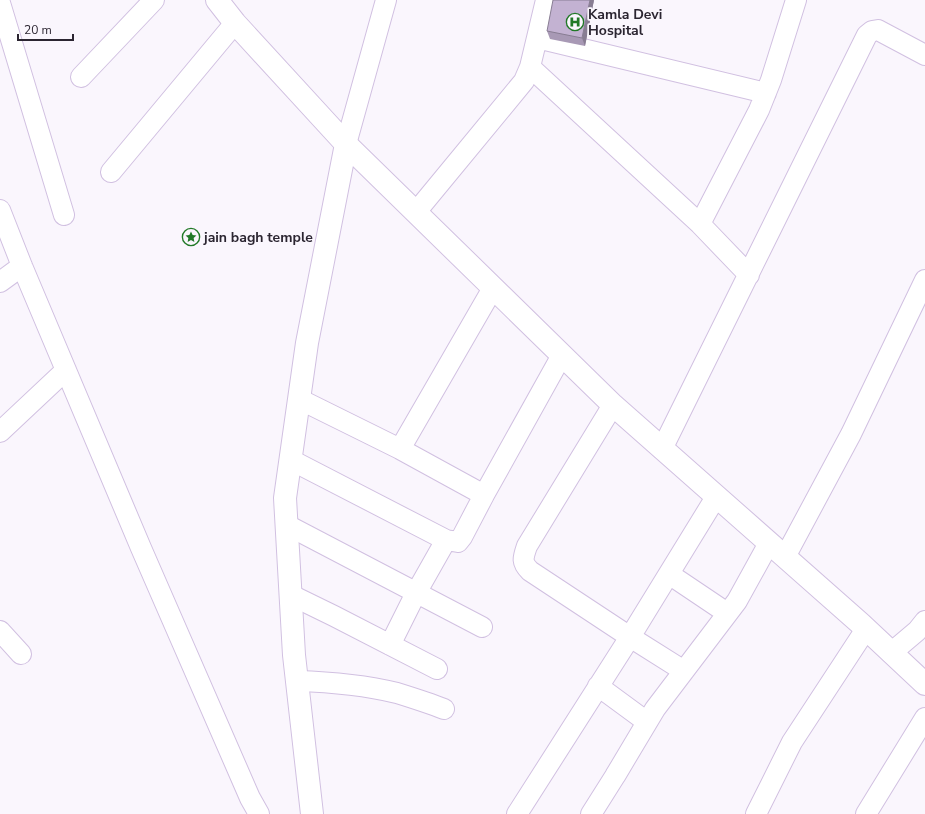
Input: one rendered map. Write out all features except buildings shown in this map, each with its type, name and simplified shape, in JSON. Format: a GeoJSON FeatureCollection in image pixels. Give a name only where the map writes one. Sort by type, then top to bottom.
{"type":"FeatureCollection","features":[{"type":"Feature","properties":{"kind":"street"},"geometry":{"type":"LineString","coordinates":[[81,77],[154,0]]}},
{"type":"Feature","properties":{"kind":"street"},"geometry":{"type":"LineString","coordinates":[[216,0],[235,23],[346,144],[612,405],[866,629],[910,636],[925,684]]}},
{"type":"Feature","properties":{"kind":"street"},"geometry":{"type":"LineString","coordinates":[[312,814],[294,655],[285,498],[307,343],[346,144],[386,0]]}},
{"type":"Feature","properties":{"kind":"street"},"geometry":{"type":"LineString","coordinates":[[416,212],[513,97],[524,81],[530,68],[546,0]]}},
{"type":"Feature","properties":{"kind":"street"},"geometry":{"type":"LineString","coordinates":[[700,224],[759,110],[766,93],[796,0]]}},
{"type":"Feature","properties":{"kind":"street"},"geometry":{"type":"LineString","coordinates":[[0,3],[64,215]]}},
{"type":"Feature","properties":{"kind":"street"},"geometry":{"type":"LineString","coordinates":[[111,172],[235,23]]}},
{"type":"Feature","properties":{"kind":"street"},"geometry":{"type":"LineString","coordinates":[[662,449],[749,275],[823,121],[867,35],[872,31],[878,30],[925,55]]}},
{"type":"Feature","properties":{"kind":"street"},"geometry":{"type":"LineString","coordinates":[[537,38],[766,93]]}},
{"type":"Feature","properties":{"kind":"street"},"geometry":{"type":"LineString","coordinates":[[530,68],[700,224],[749,275]]}},
{"type":"Feature","properties":{"kind":"street"},"geometry":{"type":"LineString","coordinates":[[0,210],[22,266],[141,548],[250,798],[259,814]]}},
{"type":"Feature","properties":{"kind":"street"},"geometry":{"type":"LineString","coordinates":[[0,282],[22,266]]}},
{"type":"Feature","properties":{"kind":"street"},"geometry":{"type":"LineString","coordinates":[[591,814],[647,722],[684,671],[777,550],[851,434],[925,280]]}},
{"type":"Feature","properties":{"kind":"street"},"geometry":{"type":"LineString","coordinates":[[400,449],[493,288]]}},
{"type":"Feature","properties":{"kind":"street"},"geometry":{"type":"LineString","coordinates":[[291,460],[446,540],[458,542],[462,538],[484,495],[562,355]]}},
{"type":"Feature","properties":{"kind":"street"},"geometry":{"type":"LineString","coordinates":[[0,432],[66,370]]}},
{"type":"Feature","properties":{"kind":"street"},"geometry":{"type":"LineString","coordinates":[[299,398],[400,449],[484,495]]}},
{"type":"Feature","properties":{"kind":"street"},"geometry":{"type":"LineString","coordinates":[[612,405],[526,546],[523,556],[524,564],[530,571],[684,671]]}},
{"type":"Feature","properties":{"kind":"street"},"geometry":{"type":"LineString","coordinates":[[517,814],[630,637],[716,497]]}},
{"type":"Feature","properties":{"kind":"street"},"geometry":{"type":"LineString","coordinates":[[287,525],[482,627]]}},
{"type":"Feature","properties":{"kind":"street"},"geometry":{"type":"LineString","coordinates":[[390,645],[416,593],[446,540]]}},
{"type":"Feature","properties":{"kind":"street"},"geometry":{"type":"LineString","coordinates":[[669,574],[728,613]]}},
{"type":"Feature","properties":{"kind":"street"},"geometry":{"type":"LineString","coordinates":[[291,596],[334,616],[437,670]]}},
{"type":"Feature","properties":{"kind":"street"},"geometry":{"type":"LineString","coordinates":[[756,814],[792,742],[866,629]]}},
{"type":"Feature","properties":{"kind":"street"},"geometry":{"type":"LineString","coordinates":[[0,631],[21,654]]}},
{"type":"Feature","properties":{"kind":"street"},"geometry":{"type":"LineString","coordinates":[[297,681],[334,682],[369,687],[397,693],[444,709]]}},
{"type":"Feature","properties":{"kind":"street"},"geometry":{"type":"LineString","coordinates":[[598,686],[647,722]]}},
{"type":"Feature","properties":{"kind":"street"},"geometry":{"type":"LineString","coordinates":[[866,814],[925,718]]}},
{"type":"Feature","properties":{"kind":"place","name":"Kamla Devi Hospital"},"geometry":{"type":"Point","coordinates":[575,22]}},
{"type":"Feature","properties":{"kind":"place","name":"jain bagh temple"},"geometry":{"type":"Point","coordinates":[191,237]}}]}
